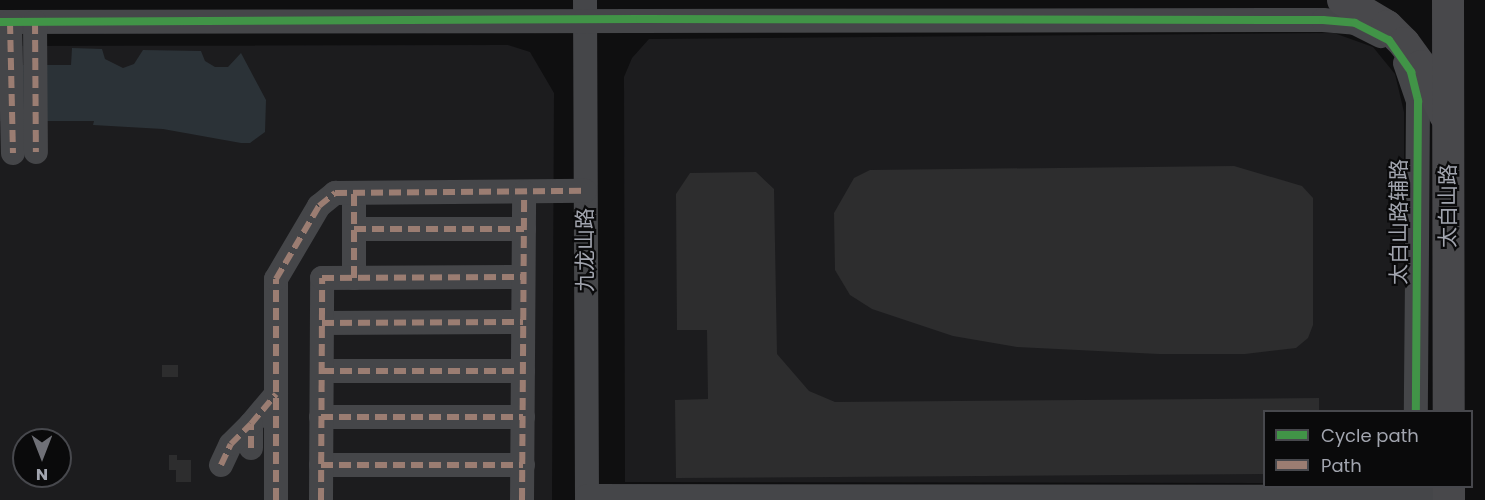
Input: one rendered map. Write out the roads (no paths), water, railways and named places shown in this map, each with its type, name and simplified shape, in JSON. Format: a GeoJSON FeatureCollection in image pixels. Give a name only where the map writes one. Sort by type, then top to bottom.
{"type":"FeatureCollection","features":[{"type":"Feature","properties":{"kind":"main road"},"geometry":{"type":"LineString","coordinates":[[1343,0],[1387,26],[1404,43],[1421,66],[1448,122]]}},
{"type":"Feature","properties":{"kind":"main road","name":"太白山路"},"geometry":{"type":"LineString","coordinates":[[1448,0],[1449,410]]}},
{"type":"Feature","properties":{"kind":"street"},"geometry":{"type":"LineString","coordinates":[[36,22],[25,153],[5,22],[584,10]]}},
{"type":"Feature","properties":{"kind":"street","name":"太白山路辅路"},"geometry":{"type":"LineString","coordinates":[[584,10],[1323,20],[1355,23],[1389,40],[1411,72],[1418,101],[1416,410]]}},
{"type":"Feature","properties":{"kind":"street","name":"九龙山路"},"geometry":{"type":"LineString","coordinates":[[584,10],[586,498]]}},
{"type":"Feature","properties":{"kind":"street"},"geometry":{"type":"LineString","coordinates":[[276,500],[276,279],[320,206],[335,193],[585,191]]}},
{"type":"Feature","properties":{"kind":"street"},"geometry":{"type":"LineString","coordinates":[[522,500],[524,192]]}},
{"type":"Feature","properties":{"kind":"street"},"geometry":{"type":"LineString","coordinates":[[354,193],[354,278]]}},
{"type":"Feature","properties":{"kind":"street"},"geometry":{"type":"LineString","coordinates":[[354,228],[524,229]]}},
{"type":"Feature","properties":{"kind":"street"},"geometry":{"type":"LineString","coordinates":[[321,500],[322,278],[524,277]]}},
{"type":"Feature","properties":{"kind":"street"},"geometry":{"type":"LineString","coordinates":[[322,323],[523,322]]}},
{"type":"Feature","properties":{"kind":"street"},"geometry":{"type":"LineString","coordinates":[[322,371],[523,371]]}},
{"type":"Feature","properties":{"kind":"street"},"geometry":{"type":"LineString","coordinates":[[221,465],[231,444],[251,436],[276,394]]}},
{"type":"Feature","properties":{"kind":"street"},"geometry":{"type":"LineString","coordinates":[[321,417],[523,417]]}},
{"type":"Feature","properties":{"kind":"street"},"geometry":{"type":"LineString","coordinates":[[321,465],[523,465]]}},
{"type":"Feature","properties":{"kind":"street"},"geometry":{"type":"LineString","coordinates":[[586,498],[1449,494]]}}]}
